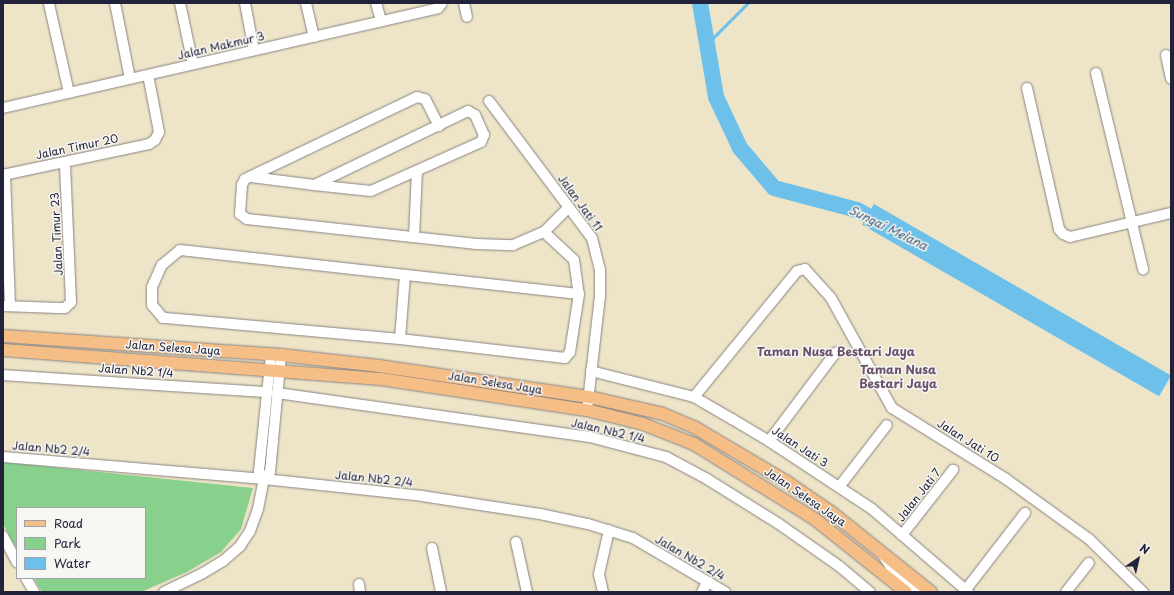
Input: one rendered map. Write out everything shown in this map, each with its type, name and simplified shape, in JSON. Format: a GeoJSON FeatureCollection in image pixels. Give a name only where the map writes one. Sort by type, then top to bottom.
{"type":"FeatureCollection","features":[{"type":"Feature","properties":{"kind":"main road","name":"Jalan Selesa Jaya"},"geometry":{"type":"LineString","coordinates":[[3,336],[276,355],[379,366],[589,397],[663,414],[694,427],[787,482],[831,512],[931,592]]}},
{"type":"Feature","properties":{"kind":"main road","name":"Jalan Selesa Jaya"},"geometry":{"type":"LineString","coordinates":[[3,350],[381,379],[587,410],[643,424],[694,444],[816,520],[906,592]]}},
{"type":"Feature","properties":{"kind":"street"},"geometry":{"type":"LineString","coordinates":[[115,3],[130,79]]}},
{"type":"Feature","properties":{"kind":"street"},"geometry":{"type":"LineString","coordinates":[[180,3],[193,64]]}},
{"type":"Feature","properties":{"kind":"street"},"geometry":{"type":"LineString","coordinates":[[245,3],[254,50]]}},
{"type":"Feature","properties":{"kind":"street"},"geometry":{"type":"LineString","coordinates":[[306,3],[314,37]]}},
{"type":"Feature","properties":{"kind":"street"},"geometry":{"type":"LineString","coordinates":[[376,3],[381,22]]}},
{"type":"Feature","properties":{"kind":"street","name":"Jalan Makmur 3"},"geometry":{"type":"LineString","coordinates":[[3,108],[381,22],[438,8],[442,3]]}},
{"type":"Feature","properties":{"kind":"street"},"geometry":{"type":"LineString","coordinates":[[464,3],[467,17]]}},
{"type":"Feature","properties":{"kind":"street"},"geometry":{"type":"LineString","coordinates":[[49,4],[69,93]]}},
{"type":"Feature","properties":{"kind":"street"},"geometry":{"type":"LineString","coordinates":[[1166,55],[1171,78]]}},
{"type":"Feature","properties":{"kind":"street"},"geometry":{"type":"LineString","coordinates":[[1096,73],[1143,269]]}},
{"type":"Feature","properties":{"kind":"street","name":"Jalan Timur 20"},"geometry":{"type":"LineString","coordinates":[[4,175],[149,144],[155,140],[159,132],[148,75]]}},
{"type":"Feature","properties":{"kind":"street"},"geometry":{"type":"LineString","coordinates":[[1027,88],[1059,229],[1063,234],[1070,237],[1171,213]]}},
{"type":"Feature","properties":{"kind":"street"},"geometry":{"type":"LineString","coordinates":[[439,126],[425,99],[417,97],[245,179],[242,185],[240,214],[242,217],[414,237],[477,244],[514,245],[544,232],[569,207]]}},
{"type":"Feature","properties":{"kind":"street","name":"Jalan Jati 11"},"geometry":{"type":"LineString","coordinates":[[489,101],[592,238],[600,270],[600,296],[587,410]]}},
{"type":"Feature","properties":{"kind":"street"},"geometry":{"type":"LineString","coordinates":[[251,177],[314,185],[371,191],[417,172],[481,142],[484,139],[484,135],[472,112],[468,111],[314,185]]}},
{"type":"Feature","properties":{"kind":"street","name":"Jalan Timur 23"},"geometry":{"type":"LineString","coordinates":[[7,306],[58,308],[69,305],[72,299],[65,162]]}},
{"type":"Feature","properties":{"kind":"street"},"geometry":{"type":"LineString","coordinates":[[414,237],[417,172]]}},
{"type":"Feature","properties":{"kind":"street"},"geometry":{"type":"LineString","coordinates":[[4,175],[7,306]]}},
{"type":"Feature","properties":{"kind":"street"},"geometry":{"type":"LineString","coordinates":[[544,232],[574,260],[579,294],[570,352],[565,358],[400,339],[163,318],[152,305],[152,287],[162,265],[180,250],[579,294]]}},
{"type":"Feature","properties":{"kind":"street","name":"Jalan Jati 10"},"geometry":{"type":"LineString","coordinates":[[694,397],[797,271],[805,269],[831,298],[892,408],[1006,478],[1089,539],[1143,592]]}},
{"type":"Feature","properties":{"kind":"street"},"geometry":{"type":"LineString","coordinates":[[400,339],[405,276]]}},
{"type":"Feature","properties":{"kind":"street"},"geometry":{"type":"LineString","coordinates":[[769,441],[836,352]]}},
{"type":"Feature","properties":{"kind":"street"},"geometry":{"type":"LineString","coordinates":[[264,479],[258,471],[267,392],[274,371],[276,355]]}},
{"type":"Feature","properties":{"kind":"street"},"geometry":{"type":"LineString","coordinates":[[164,592],[204,573],[222,561],[240,546],[250,531],[258,509],[264,479],[270,472],[277,393],[274,371]]}},
{"type":"Feature","properties":{"kind":"street","name":"Jalan Jati 3"},"geometry":{"type":"LineString","coordinates":[[591,371],[694,397],[769,441],[872,509],[966,591]]}},
{"type":"Feature","properties":{"kind":"street","name":"Jalan Nb2 1/4"},"geometry":{"type":"LineString","coordinates":[[3,375],[267,392]]}},
{"type":"Feature","properties":{"kind":"street","name":"Jalan Nb2 1/4"},"geometry":{"type":"LineString","coordinates":[[277,393],[590,437],[666,457],[707,479],[779,524],[839,566],[870,592]]}},
{"type":"Feature","properties":{"kind":"street"},"geometry":{"type":"LineString","coordinates":[[839,487],[887,425]]}},
{"type":"Feature","properties":{"kind":"street","name":"Jalan Nb2 2/4"},"geometry":{"type":"LineString","coordinates":[[3,457],[264,479],[422,496],[540,514],[609,530],[633,538],[725,592]]}},
{"type":"Feature","properties":{"kind":"street","name":"Jalan Jati 7"},"geometry":{"type":"LineString","coordinates":[[902,535],[953,470]]}},
{"type":"Feature","properties":{"kind":"street"},"geometry":{"type":"LineString","coordinates":[[966,591],[1025,513]]}},
{"type":"Feature","properties":{"kind":"street"},"geometry":{"type":"LineString","coordinates":[[603,592],[599,574],[609,530]]}},
{"type":"Feature","properties":{"kind":"street"},"geometry":{"type":"LineString","coordinates":[[3,536],[16,560]]}},
{"type":"Feature","properties":{"kind":"street"},"geometry":{"type":"LineString","coordinates":[[516,542],[527,592]]}},
{"type":"Feature","properties":{"kind":"street"},"geometry":{"type":"LineString","coordinates":[[432,548],[441,592]]}},
{"type":"Feature","properties":{"kind":"street"},"geometry":{"type":"LineString","coordinates":[[879,551],[893,570],[917,592]]}},
{"type":"Feature","properties":{"kind":"street"},"geometry":{"type":"LineString","coordinates":[[1066,592],[1089,563]]}},
{"type":"Feature","properties":{"kind":"street"},"geometry":{"type":"LineString","coordinates":[[27,579],[34,592]]}},
{"type":"Feature","properties":{"kind":"street"},"geometry":{"type":"LineString","coordinates":[[702,592],[707,582]]}},
{"type":"Feature","properties":{"kind":"green space"},"geometry":{"type":"Polygon","coordinates":[[[3,462],[253,488],[241,529],[221,552],[187,572],[141,592],[42,592],[35,579],[146,579],[146,507],[16,507],[16,547],[3,524],[3,462]]]}},
{"type":"Feature","properties":{"kind":"water"},"geometry":{"type":"Polygon","coordinates":[[[874,204],[1171,375],[1159,396],[862,225],[874,204]]]}},
{"type":"Feature","properties":{"kind":"waterway","name":"Sungai Melana"},"geometry":{"type":"LineString","coordinates":[[700,3],[716,97],[740,148],[774,188],[857,210],[885,225]]}},
{"type":"Feature","properties":{"kind":"waterway"},"geometry":{"type":"LineString","coordinates":[[707,44],[748,3]]}},
{"type":"Feature","properties":{"kind":"district","name":"Taman Nusa Bestari Jaya"},"geometry":{"type":"Point","coordinates":[836,352]}},
{"type":"Feature","properties":{"kind":"district","name":"Taman Nusa Bestari Jaya"},"geometry":{"type":"Point","coordinates":[898,377]}}]}
